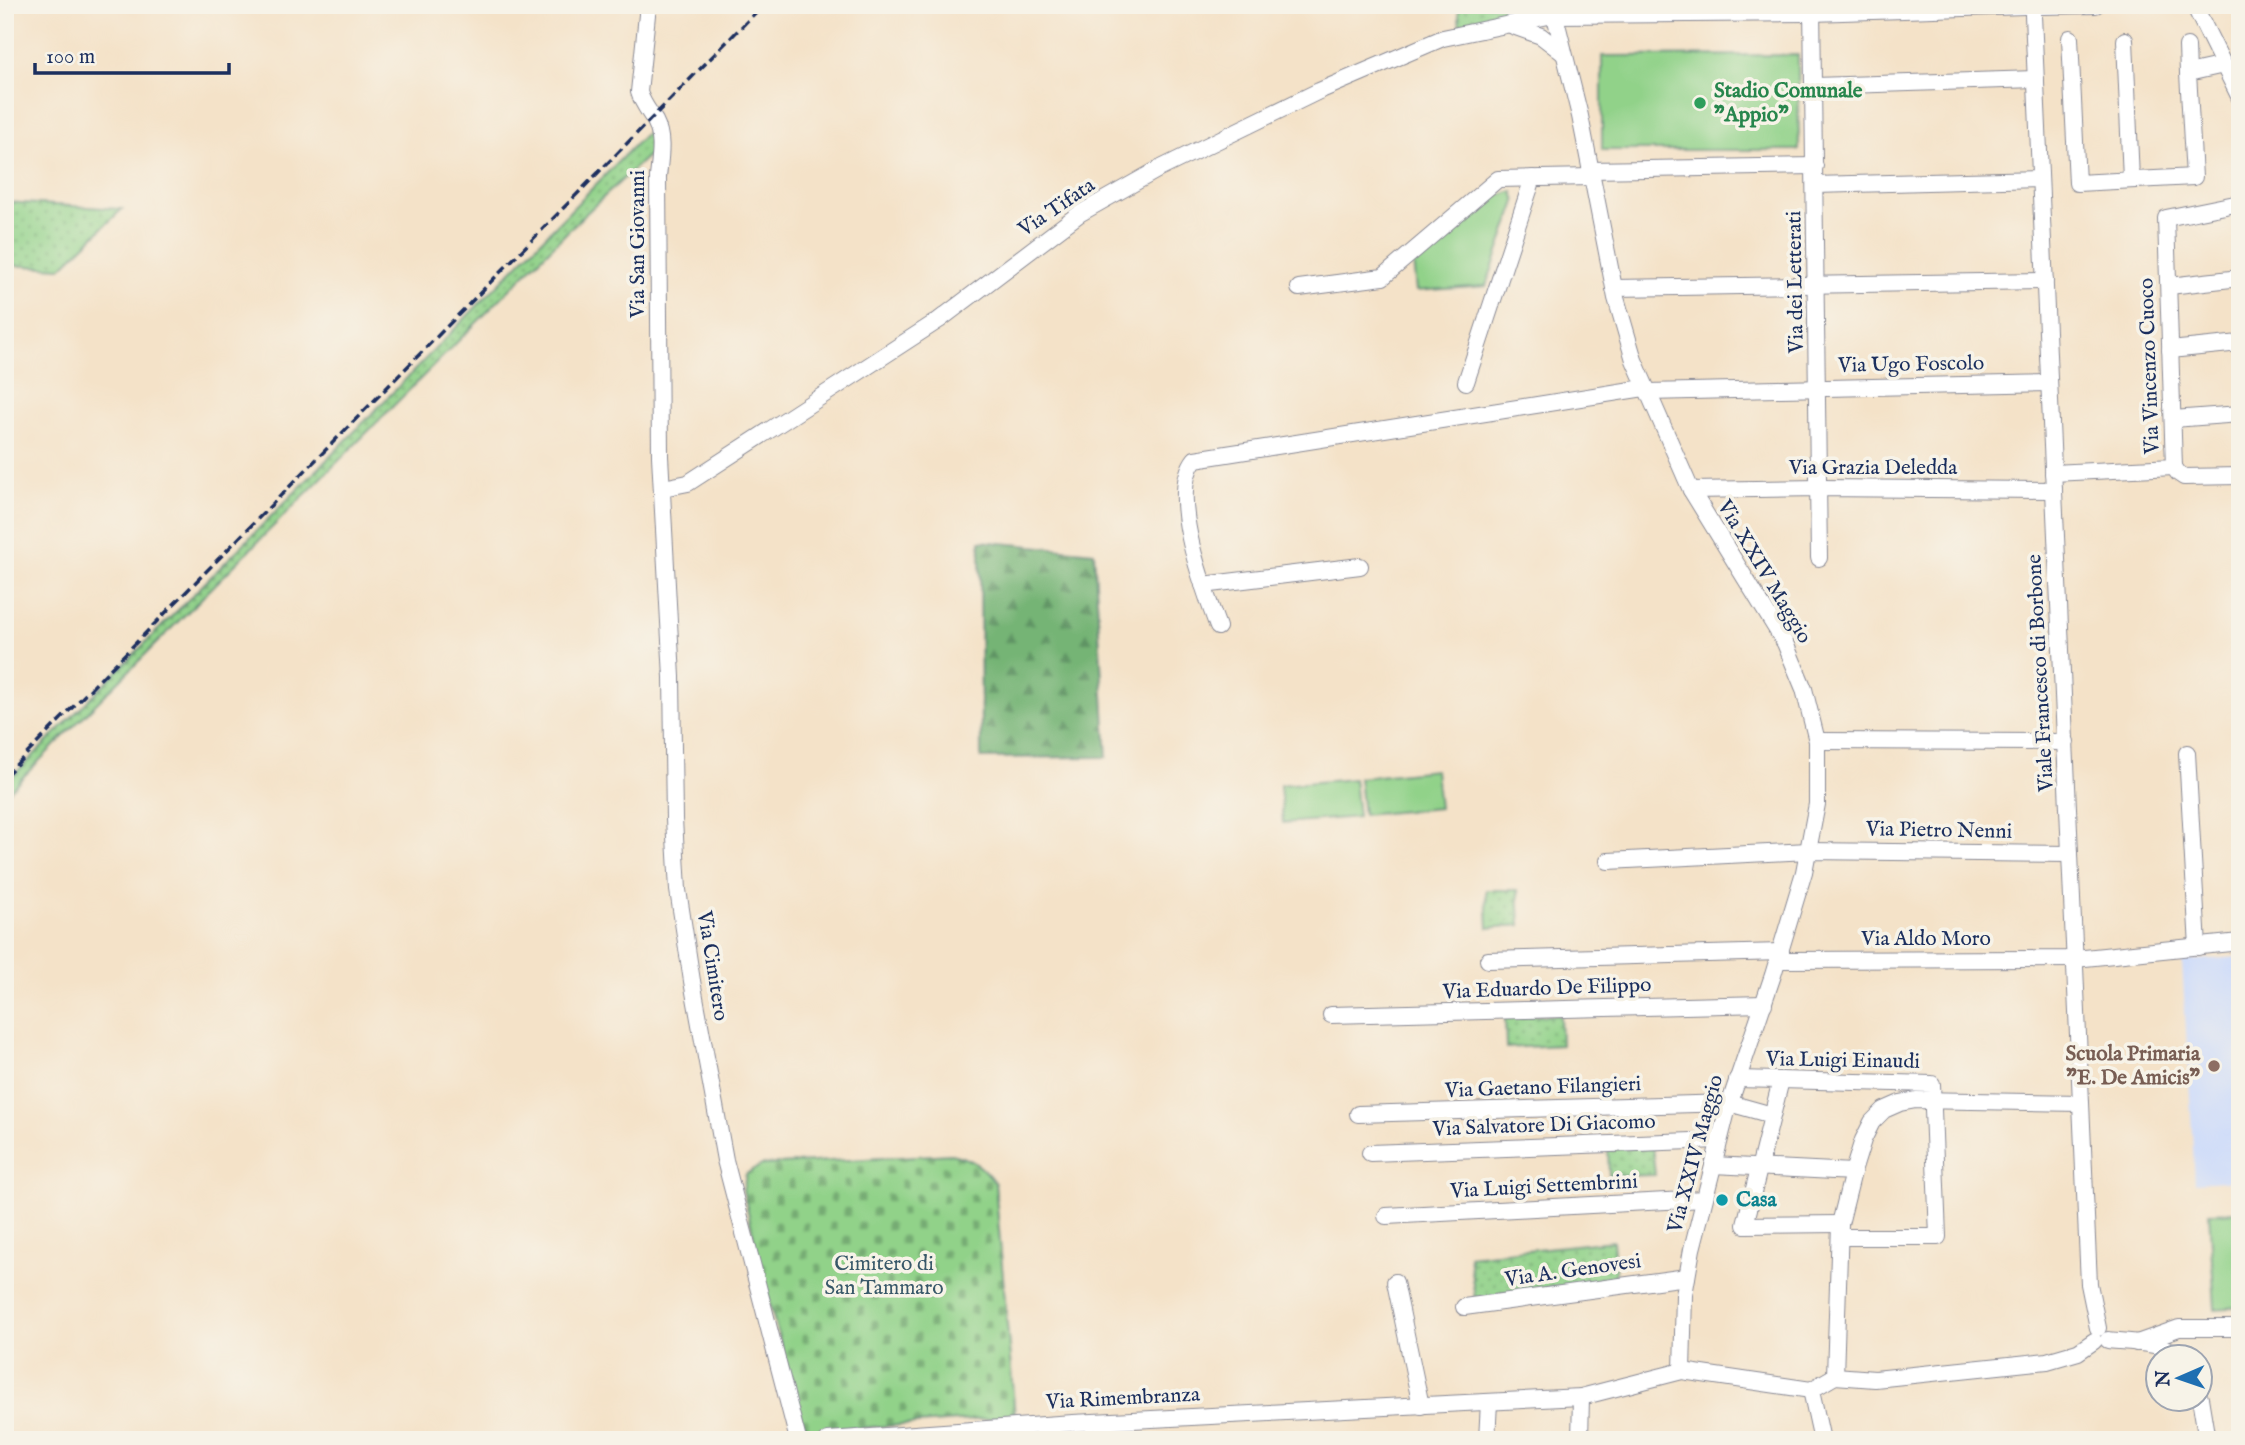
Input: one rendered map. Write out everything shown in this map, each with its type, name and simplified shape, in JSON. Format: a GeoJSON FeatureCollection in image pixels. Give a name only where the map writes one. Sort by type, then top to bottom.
{"type":"FeatureCollection","features":[{"type":"Feature","properties":{"kind":"street","name":"Via San Giovanni"},"geometry":{"type":"LineString","coordinates":[[648,5],[639,92],[660,136],[660,442],[663,488]]}},
{"type":"Feature","properties":{"kind":"street","name":"Via Tifata"},"geometry":{"type":"LineString","coordinates":[[663,488],[688,483],[939,320],[1079,214],[1157,170],[1319,91],[1443,38],[1507,25],[1553,10],[2096,5]]}},
{"type":"Feature","properties":{"kind":"street"},"geometry":{"type":"LineString","coordinates":[[2193,5],[2240,98]]}},
{"type":"Feature","properties":{"kind":"street","name":"Viale Francesco di Borbone"},"geometry":{"type":"LineString","coordinates":[[2033,7],[2089,1284],[2100,1336]]}},
{"type":"Feature","properties":{"kind":"street","name":"Via dei Letterati"},"geometry":{"type":"LineString","coordinates":[[1812,9],[1819,558]]}},
{"type":"Feature","properties":{"kind":"street","name":"Via XXIV Maggio"},"geometry":{"type":"LineString","coordinates":[[1553,10],[1580,116],[1614,288],[1634,360],[1691,490],[1785,643],[1804,689],[1817,741],[1817,804],[1804,872],[1764,1004],[1729,1103],[1704,1199],[1684,1295],[1682,1371]]}},
{"type":"Feature","properties":{"kind":"street","name":"Via Tifata"},"geometry":{"type":"LineString","coordinates":[[1507,25],[1541,36],[1564,54]]}},
{"type":"Feature","properties":{"kind":"street"},"geometry":{"type":"LineString","coordinates":[[2070,38],[2077,183],[2194,177],[2187,46]]}},
{"type":"Feature","properties":{"kind":"street"},"geometry":{"type":"LineString","coordinates":[[2125,40],[2131,180]]}},
{"type":"Feature","properties":{"kind":"street"},"geometry":{"type":"LineString","coordinates":[[2188,73],[2224,65]]}},
{"type":"Feature","properties":{"kind":"street"},"geometry":{"type":"LineString","coordinates":[[1814,86],[2036,79]]}},
{"type":"Feature","properties":{"kind":"street"},"geometry":{"type":"LineString","coordinates":[[1299,288],[1383,277],[1498,179],[1815,166]]}},
{"type":"Feature","properties":{"kind":"street"},"geometry":{"type":"LineString","coordinates":[[1466,383],[1533,178]]}},
{"type":"Feature","properties":{"kind":"street"},"geometry":{"type":"LineString","coordinates":[[1815,185],[2040,179]]}},
{"type":"Feature","properties":{"kind":"street","name":"Via Vincenzo Cuoco"},"geometry":{"type":"LineString","coordinates":[[2053,473],[2174,467],[2166,218],[2240,203]]}},
{"type":"Feature","properties":{"kind":"street"},"geometry":{"type":"LineString","coordinates":[[2169,286],[2240,278]]}},
{"type":"Feature","properties":{"kind":"street"},"geometry":{"type":"LineString","coordinates":[[1614,288],[2045,281]]}},
{"type":"Feature","properties":{"kind":"street"},"geometry":{"type":"LineString","coordinates":[[2170,349],[2240,343]]}},
{"type":"Feature","properties":{"kind":"street","name":"Via Ugo Foscolo"},"geometry":{"type":"LineString","coordinates":[[1203,585],[1189,538],[1186,501],[1185,480],[1195,459],[1646,390],[2049,383]]}},
{"type":"Feature","properties":{"kind":"street"},"geometry":{"type":"LineString","coordinates":[[2173,419],[2240,414]]}},
{"type":"Feature","properties":{"kind":"street"},"geometry":{"type":"LineString","coordinates":[[2174,467],[2184,477],[2240,476]]}},
{"type":"Feature","properties":{"kind":"street","name":"Via Cimitero"},"geometry":{"type":"LineString","coordinates":[[663,488],[672,677],[674,819],[682,916],[725,1160],[798,1440]]}},
{"type":"Feature","properties":{"kind":"street","name":"Via Grazia Deledda"},"geometry":{"type":"LineString","coordinates":[[1691,490],[2054,490]]}},
{"type":"Feature","properties":{"kind":"street"},"geometry":{"type":"LineString","coordinates":[[1218,627],[1203,585],[1360,566]]}},
{"type":"Feature","properties":{"kind":"street"},"geometry":{"type":"LineString","coordinates":[[1817,741],[2066,742]]}},
{"type":"Feature","properties":{"kind":"street"},"geometry":{"type":"LineString","coordinates":[[2187,753],[2197,947]]}},
{"type":"Feature","properties":{"kind":"street","name":"Via Pietro Nenni"},"geometry":{"type":"LineString","coordinates":[[1608,861],[1808,850],[2070,853]]}},
{"type":"Feature","properties":{"kind":"street","name":"Via Aldo Moro"},"geometry":{"type":"LineString","coordinates":[[1488,960],[1779,956],[2075,959],[2240,942]]}},
{"type":"Feature","properties":{"kind":"street","name":"Via Eduardo De Filippo"},"geometry":{"type":"LineString","coordinates":[[1331,1016],[1764,1004]]}},
{"type":"Feature","properties":{"kind":"street","name":"Via Luigi Einaudi"},"geometry":{"type":"LineString","coordinates":[[1737,1079],[1932,1084],[1932,1100]]}},
{"type":"Feature","properties":{"kind":"street"},"geometry":{"type":"LineString","coordinates":[[1781,1080],[1745,1225],[1938,1237],[1932,1100]]}},
{"type":"Feature","properties":{"kind":"street"},"geometry":{"type":"LineString","coordinates":[[1835,1376],[1840,1230],[1853,1172],[1872,1122],[1884,1110],[1900,1103],[1932,1100],[2081,1103]]}},
{"type":"Feature","properties":{"kind":"street","name":"Via Gaetano Filangieri"},"geometry":{"type":"LineString","coordinates":[[1358,1114],[1729,1103],[1772,1115]]}},
{"type":"Feature","properties":{"kind":"street","name":"Via Salvatore Di Giacomo"},"geometry":{"type":"LineString","coordinates":[[1370,1153],[1719,1140]]}},
{"type":"Feature","properties":{"kind":"street"},"geometry":{"type":"LineString","coordinates":[[1713,1165],[1853,1172]]}},
{"type":"Feature","properties":{"kind":"street","name":"Via Luigi Settembrini"},"geometry":{"type":"LineString","coordinates":[[1386,1216],[1704,1199]]}},
{"type":"Feature","properties":{"kind":"street","name":"Via A. Genovesi"},"geometry":{"type":"LineString","coordinates":[[1464,1307],[1687,1278]]}},
{"type":"Feature","properties":{"kind":"street"},"geometry":{"type":"LineString","coordinates":[[1395,1282],[1421,1406]]}},
{"type":"Feature","properties":{"kind":"street"},"geometry":{"type":"LineString","coordinates":[[2137,1343],[2179,1328],[2240,1328]]}},
{"type":"Feature","properties":{"kind":"street"},"geometry":{"type":"LineString","coordinates":[[1682,1371],[1811,1390],[1835,1376],[1875,1379],[2047,1361],[2078,1352],[2100,1336],[2152,1344]]}},
{"type":"Feature","properties":{"kind":"street","name":"Via Rimembranza"},"geometry":{"type":"LineString","coordinates":[[828,1440],[1039,1424],[1581,1397],[1682,1371]]}},
{"type":"Feature","properties":{"kind":"street"},"geometry":{"type":"LineString","coordinates":[[1811,1390],[1822,1440]]}},
{"type":"Feature","properties":{"kind":"street"},"geometry":{"type":"LineString","coordinates":[[1580,1440],[1581,1397]]}},
{"type":"Feature","properties":{"kind":"street"},"geometry":{"type":"LineString","coordinates":[[1487,1440],[1489,1402]]}},
{"type":"Feature","properties":{"kind":"street"},"geometry":{"type":"LineString","coordinates":[[2203,1414],[2207,1440]]}},
{"type":"Feature","properties":{"kind":"shaded area","name":"Scuola Primaria \"E. De Amicis\""},"geometry":{"type":"Polygon","coordinates":[[[2240,957],[2240,1180],[2195,1183],[2182,961],[2240,957]]]}},
{"type":"Feature","properties":{"kind":"green space"},"geometry":{"type":"Polygon","coordinates":[[[1458,5],[1544,5],[1544,10],[1460,27],[1458,5]]]}},
{"type":"Feature","properties":{"kind":"green space","name":"Stadio Comunale \"Appio\""},"geometry":{"type":"Polygon","coordinates":[[[1798,55],[1799,150],[1602,150],[1602,56],[1798,55]]]}},
{"type":"Feature","properties":{"kind":"green space"},"geometry":{"type":"Polygon","coordinates":[[[650,129],[650,154],[580,219],[5,795],[5,784],[650,129]]]}},
{"type":"Feature","properties":{"kind":"green space"},"geometry":{"type":"Polygon","coordinates":[[[1513,191],[1516,202],[1486,286],[1416,291],[1413,262],[1494,197],[1513,191]]]}},
{"type":"Feature","properties":{"kind":"green space"},"geometry":{"type":"Polygon","coordinates":[[[5,202],[122,209],[61,268],[5,265],[5,202]]]}},
{"type":"Feature","properties":{"kind":"green space"},"geometry":{"type":"Polygon","coordinates":[[[980,541],[1094,552],[1107,757],[981,758],[980,541]]]}},
{"type":"Feature","properties":{"kind":"green space"},"geometry":{"type":"Polygon","coordinates":[[[1435,770],[1439,808],[1363,815],[1359,778],[1435,770]]]}},
{"type":"Feature","properties":{"kind":"green space"},"geometry":{"type":"Polygon","coordinates":[[[1354,779],[1358,817],[1283,823],[1280,785],[1354,779]]]}},
{"type":"Feature","properties":{"kind":"green space"},"geometry":{"type":"Polygon","coordinates":[[[1486,890],[1518,890],[1520,925],[1488,928],[1486,890]]]}},
{"type":"Feature","properties":{"kind":"green space"},"geometry":{"type":"Polygon","coordinates":[[[1560,1015],[1561,1045],[1506,1048],[1505,1017],[1560,1015]]]}},
{"type":"Feature","properties":{"kind":"green space"},"geometry":{"type":"Polygon","coordinates":[[[1652,1146],[1655,1175],[1609,1176],[1608,1148],[1652,1146]]]}},
{"type":"Feature","properties":{"kind":"green space","name":"Cimitero di San Tammaro"},"geometry":{"type":"Polygon","coordinates":[[[951,1154],[976,1164],[995,1183],[1015,1417],[817,1431],[808,1428],[802,1422],[766,1290],[743,1190],[746,1174],[762,1165],[951,1154]]]}},
{"type":"Feature","properties":{"kind":"green space"},"geometry":{"type":"Polygon","coordinates":[[[2240,1212],[2240,1307],[2215,1309],[2209,1213],[2240,1212]]]}},
{"type":"Feature","properties":{"kind":"green space"},"geometry":{"type":"Polygon","coordinates":[[[1613,1241],[1616,1279],[1475,1299],[1469,1256],[1613,1241]]]}},
{"type":"Feature","properties":{"kind":"railway"},"geometry":{"type":"LineString","coordinates":[[5,776],[763,5]]}},
{"type":"Feature","properties":{"kind":"place","name":"Stadio Comunale \"Appio\""},"geometry":{"type":"Point","coordinates":[1700,103]}},
{"type":"Feature","properties":{"kind":"place","name":"Scuola Primaria \"E. De Amicis\""},"geometry":{"type":"Point","coordinates":[2214,1066]}},
{"type":"Feature","properties":{"kind":"place","name":"Casa"},"geometry":{"type":"Point","coordinates":[1722,1200]}}]}
